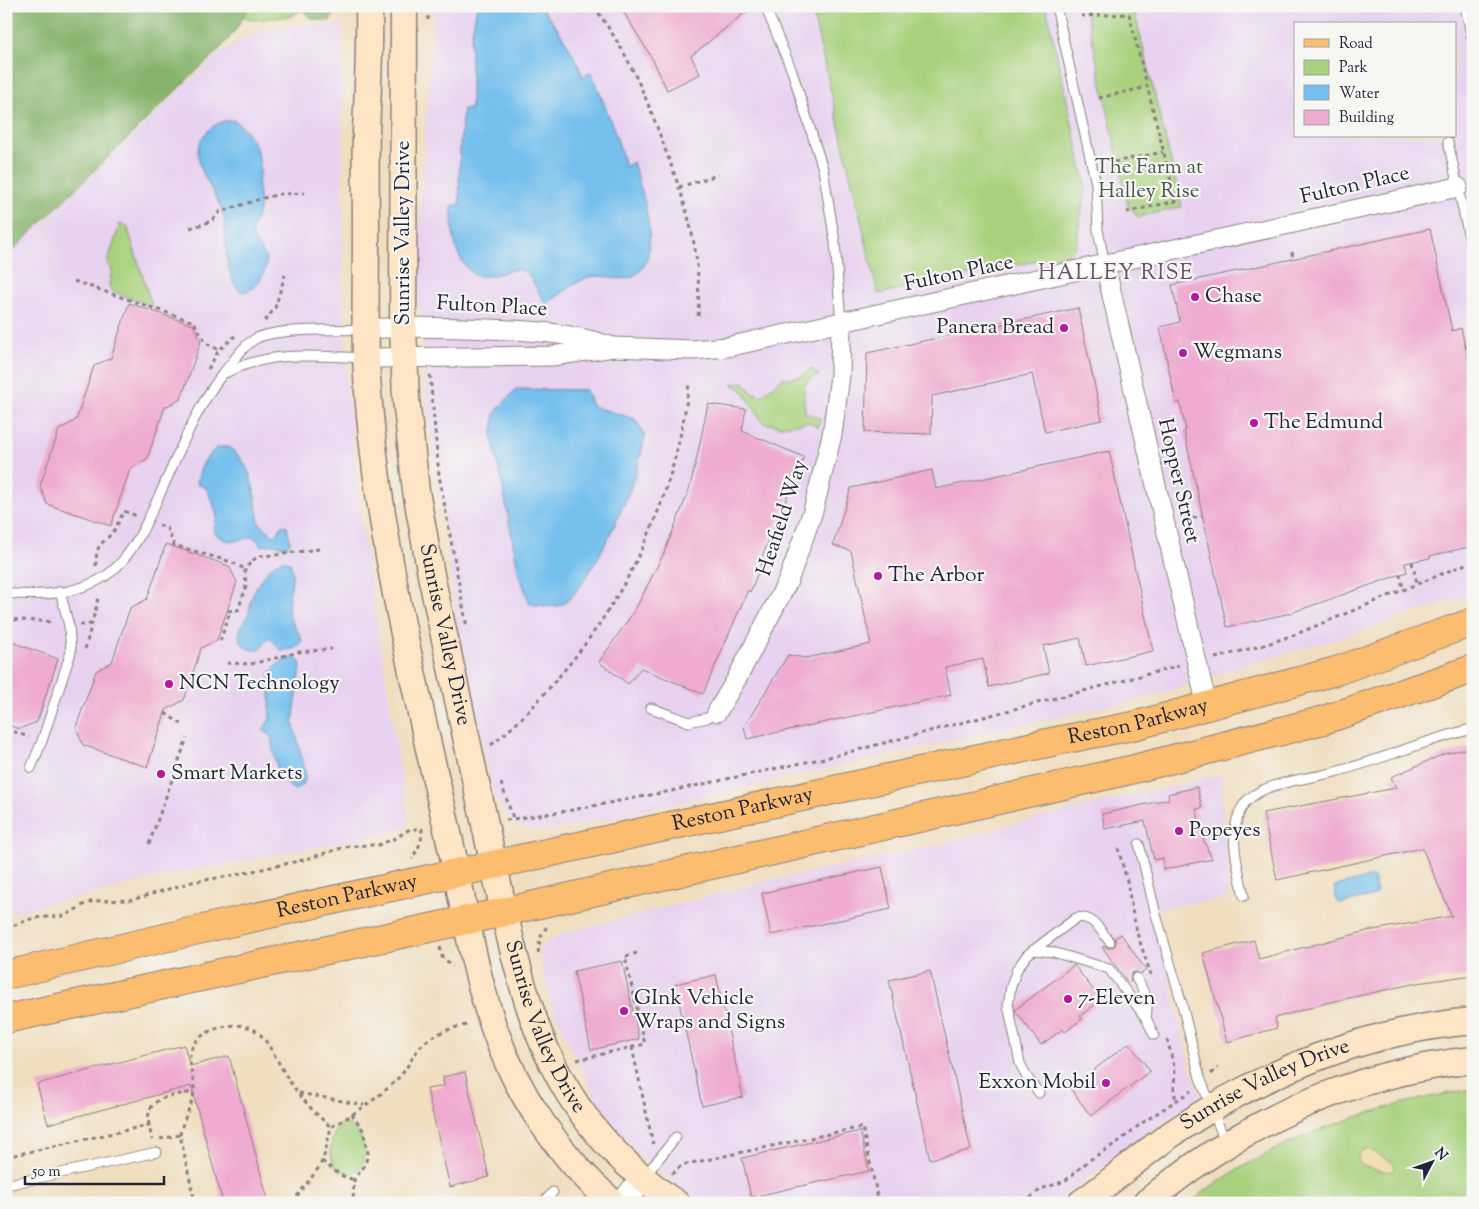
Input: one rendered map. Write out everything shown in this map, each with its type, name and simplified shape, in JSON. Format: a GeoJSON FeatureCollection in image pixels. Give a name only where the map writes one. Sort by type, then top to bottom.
{"type":"FeatureCollection","features":[{"type":"Feature","properties":{"kind":"main road","name":"Sunrise Valley Drive"},"geometry":{"type":"LineString","coordinates":[[369,6],[370,61],[366,134],[366,358],[375,462],[389,558],[466,919],[493,1026],[513,1073],[538,1116],[555,1141],[597,1189],[613,1203]]}},
{"type":"Feature","properties":{"kind":"main road","name":"Sunrise Valley Drive"},"geometry":{"type":"LineString","coordinates":[[404,6],[403,327],[408,432],[421,524],[504,912],[528,1008],[541,1041],[565,1089],[594,1129],[619,1156],[656,1178],[676,1203]]}},
{"type":"Feature","properties":{"kind":"main road","name":"Reston Parkway"},"geometry":{"type":"LineString","coordinates":[[6,975],[224,924],[457,874],[494,864],[1061,740],[1133,726],[1336,671],[1473,622]]}},
{"type":"Feature","properties":{"kind":"main road","name":"Reston Parkway"},"geometry":{"type":"LineString","coordinates":[[6,1019],[504,912],[1130,770],[1324,720],[1473,670]]}},
{"type":"Feature","properties":{"kind":"main road","name":"Sunrise Valley Drive"},"geometry":{"type":"LineString","coordinates":[[1082,1203],[1167,1137],[1212,1108],[1240,1092],[1295,1066],[1382,1036],[1473,1020]]}},
{"type":"Feature","properties":{"kind":"main road","name":"Sunrise Valley Drive"},"geometry":{"type":"LineString","coordinates":[[1146,1203],[1184,1173],[1226,1144],[1282,1113],[1364,1082],[1405,1070],[1473,1060]]}},
{"type":"Feature","properties":{"kind":"street","name":"Fulton Place"},"geometry":{"type":"LineString","coordinates":[[366,358],[552,356],[614,347],[694,350],[727,347],[1458,187]]}},
{"type":"Feature","properties":{"kind":"street","name":"Hopper Street"},"geometry":{"type":"LineString","coordinates":[[1105,265],[1207,706]]}},
{"type":"Feature","properties":{"kind":"street","name":"Heafield Way"},"geometry":{"type":"LineString","coordinates":[[718,712],[788,580],[813,511],[832,435],[840,376],[841,323]]}},
{"type":"Feature","properties":{"kind":"street","name":"Fulton Place"},"geometry":{"type":"LineString","coordinates":[[366,329],[403,327],[564,334],[614,347]]}},
{"type":"Feature","properties":{"kind":"street"},"geometry":{"type":"LineString","coordinates":[[623,1203],[656,1178]]}},
{"type":"Feature","properties":{"kind":"lane"},"geometry":{"type":"LineString","coordinates":[[765,6],[792,70],[822,169],[835,242],[841,323]]}},
{"type":"Feature","properties":{"kind":"lane"},"geometry":{"type":"LineString","coordinates":[[1056,6],[1096,184],[1098,230],[1105,265]]}},
{"type":"Feature","properties":{"kind":"lane"},"geometry":{"type":"LineString","coordinates":[[1465,6],[1473,43]]}},
{"type":"Feature","properties":{"kind":"lane"},"geometry":{"type":"LineString","coordinates":[[1448,142],[1473,255]]}},
{"type":"Feature","properties":{"kind":"lane"},"geometry":{"type":"LineString","coordinates":[[6,593],[38,594],[72,590],[104,577],[118,565],[130,550],[147,521],[203,401],[241,350],[253,340],[294,331],[366,329]]}},
{"type":"Feature","properties":{"kind":"lane"},"geometry":{"type":"LineString","coordinates":[[223,374],[252,361],[274,356],[366,358]]}},
{"type":"Feature","properties":{"kind":"lane"},"geometry":{"type":"LineString","coordinates":[[31,768],[70,657],[69,626],[60,591]]}},
{"type":"Feature","properties":{"kind":"lane"},"geometry":{"type":"LineString","coordinates":[[651,708],[689,722],[706,718],[718,712]]}},
{"type":"Feature","properties":{"kind":"lane"},"geometry":{"type":"LineString","coordinates":[[1244,896],[1235,851],[1234,832],[1236,820],[1243,806],[1255,794],[1267,788],[1336,772],[1473,729]]}},
{"type":"Feature","properties":{"kind":"lane"},"geometry":{"type":"LineString","coordinates":[[1139,844],[1155,911],[1182,1004],[1196,1066],[1226,1144]]}},
{"type":"Feature","properties":{"kind":"lane"},"geometry":{"type":"LineString","coordinates":[[1039,1093],[1022,1070],[1011,1024],[1008,1005],[1011,986],[1017,969],[1024,958],[1033,950],[1069,922],[1080,917],[1086,918],[1095,924],[1110,942]]}},
{"type":"Feature","properties":{"kind":"lane"},"geometry":{"type":"LineString","coordinates":[[1033,950],[1053,952],[1110,969],[1146,1018],[1153,1029],[1154,1035]]}},
{"type":"Feature","properties":{"kind":"lane"},"geometry":{"type":"LineString","coordinates":[[1136,978],[1148,1002],[1146,1018]]}},
{"type":"Feature","properties":{"kind":"lane"},"geometry":{"type":"LineString","coordinates":[[656,1178],[662,1154],[676,1136]]}},
{"type":"Feature","properties":{"kind":"lane"},"geometry":{"type":"LineString","coordinates":[[6,1185],[157,1152]]}},
{"type":"Feature","properties":{"kind":"lane"},"geometry":{"type":"LineString","coordinates":[[543,1203],[553,1192]]}},
{"type":"Feature","properties":{"kind":"path"},"geometry":{"type":"LineString","coordinates":[[594,6],[635,74],[656,123],[688,214],[695,247],[699,285],[698,319]]}},
{"type":"Feature","properties":{"kind":"path"},"geometry":{"type":"LineString","coordinates":[[1081,16],[1129,14],[1176,201],[1127,212]]}},
{"type":"Feature","properties":{"kind":"path"},"geometry":{"type":"LineString","coordinates":[[1099,98],[1147,87]]}},
{"type":"Feature","properties":{"kind":"path"},"geometry":{"type":"LineString","coordinates":[[1114,162],[1163,152]]}},
{"type":"Feature","properties":{"kind":"path"},"geometry":{"type":"LineString","coordinates":[[679,187],[718,175]]}},
{"type":"Feature","properties":{"kind":"path"},"geometry":{"type":"LineString","coordinates":[[190,228],[212,221],[220,212],[263,198],[281,194],[305,193]]}},
{"type":"Feature","properties":{"kind":"path"},"geometry":{"type":"LineString","coordinates":[[1292,252],[1294,258]]}},
{"type":"Feature","properties":{"kind":"path"},"geometry":{"type":"LineString","coordinates":[[262,323],[275,308],[285,275]]}},
{"type":"Feature","properties":{"kind":"path"},"geometry":{"type":"LineString","coordinates":[[74,281],[194,322],[206,343],[219,350],[238,334]]}},
{"type":"Feature","properties":{"kind":"path"},"geometry":{"type":"LineString","coordinates":[[1465,347],[1473,345]]}},
{"type":"Feature","properties":{"kind":"path"},"geometry":{"type":"LineString","coordinates":[[431,383],[439,475],[468,630]]}},
{"type":"Feature","properties":{"kind":"path"},"geometry":{"type":"LineString","coordinates":[[492,745],[523,718],[569,665],[591,637],[625,584],[662,502],[678,448],[689,383]]}},
{"type":"Feature","properties":{"kind":"path"},"geometry":{"type":"LineString","coordinates":[[96,553],[100,542],[106,539],[116,528],[124,511],[136,515]]}},
{"type":"Feature","properties":{"kind":"path"},"geometry":{"type":"LineString","coordinates":[[1193,518],[1202,516]]}},
{"type":"Feature","properties":{"kind":"path"},"geometry":{"type":"LineString","coordinates":[[174,545],[231,562],[245,569]]}},
{"type":"Feature","properties":{"kind":"path"},"geometry":{"type":"LineString","coordinates":[[220,641],[229,611],[238,610],[246,587],[245,569],[253,560],[260,556],[319,549]]}},
{"type":"Feature","properties":{"kind":"path"},"geometry":{"type":"LineString","coordinates":[[1217,657],[1294,635],[1473,561]]}},
{"type":"Feature","properties":{"kind":"path"},"geometry":{"type":"LineString","coordinates":[[1412,562],[1417,583]]}},
{"type":"Feature","properties":{"kind":"path"},"geometry":{"type":"LineString","coordinates":[[1400,574],[1403,589]]}},
{"type":"Feature","properties":{"kind":"path"},"geometry":{"type":"LineString","coordinates":[[6,619],[52,621],[59,627],[92,624],[98,598]]}},
{"type":"Feature","properties":{"kind":"path"},"geometry":{"type":"LineString","coordinates":[[227,662],[251,664],[299,652],[332,649]]}},
{"type":"Feature","properties":{"kind":"path"},"geometry":{"type":"LineString","coordinates":[[499,780],[513,818],[539,816],[834,756],[1174,667]]}},
{"type":"Feature","properties":{"kind":"path"},"geometry":{"type":"LineString","coordinates":[[166,713],[183,725]]}},
{"type":"Feature","properties":{"kind":"path"},"geometry":{"type":"LineString","coordinates":[[6,729],[31,737]]}},
{"type":"Feature","properties":{"kind":"path"},"geometry":{"type":"LineString","coordinates":[[489,736],[493,754]]}},
{"type":"Feature","properties":{"kind":"path"},"geometry":{"type":"LineString","coordinates":[[149,844],[187,738]]}},
{"type":"Feature","properties":{"kind":"path"},"geometry":{"type":"LineString","coordinates":[[6,928],[34,918],[65,916],[86,904],[94,902],[132,900],[192,882],[303,860],[345,847],[366,844],[378,845],[394,839],[410,829],[422,829],[421,842]]}},
{"type":"Feature","properties":{"kind":"path"},"geometry":{"type":"LineString","coordinates":[[538,954],[540,938],[553,921]]}},
{"type":"Feature","properties":{"kind":"path"},"geometry":{"type":"LineString","coordinates":[[573,1053],[577,1060],[645,1044],[624,957],[637,953]]}},
{"type":"Feature","properties":{"kind":"path"},"geometry":{"type":"LineString","coordinates":[[292,1203],[314,1175],[322,1161],[331,1127],[365,1105],[402,1074],[422,1044],[446,1032],[464,1025],[473,1024]]}},
{"type":"Feature","properties":{"kind":"path"},"geometry":{"type":"LineString","coordinates":[[180,1135],[182,1121],[194,1092],[190,1061],[191,1049],[205,1034],[231,1025],[246,1027],[258,1032],[299,1093],[316,1114],[331,1127]]}},
{"type":"Feature","properties":{"kind":"path"},"geometry":{"type":"LineString","coordinates":[[632,1047],[652,1144],[662,1154],[682,1165]]}},
{"type":"Feature","properties":{"kind":"path"},"geometry":{"type":"LineString","coordinates":[[150,1125],[148,1117],[149,1108],[156,1101],[194,1092]]}},
{"type":"Feature","properties":{"kind":"path"},"geometry":{"type":"LineString","coordinates":[[299,1093],[365,1105]]}},
{"type":"Feature","properties":{"kind":"path"},"geometry":{"type":"LineString","coordinates":[[1024,1203],[1041,1189],[1065,1181],[1088,1161],[1176,1102]]}},
{"type":"Feature","properties":{"kind":"path"},"geometry":{"type":"LineString","coordinates":[[352,1114],[363,1130],[368,1153],[365,1165],[354,1180],[353,1203]]}},
{"type":"Feature","properties":{"kind":"path"},"geometry":{"type":"LineString","coordinates":[[656,1178],[682,1165],[862,1127],[879,1203]]}},
{"type":"Feature","properties":{"kind":"path"},"geometry":{"type":"LineString","coordinates":[[322,1161],[340,1175],[354,1180]]}},
{"type":"Feature","properties":{"kind":"shaded area"},"geometry":{"type":"Polygon","coordinates":[[[434,6],[1473,6],[1473,594],[1339,638],[1242,666],[1157,695],[554,830],[533,830],[518,826],[504,813],[494,795],[458,633],[425,387],[416,269],[434,6]]]}},
{"type":"Feature","properties":{"kind":"shaded area"},"geometry":{"type":"Polygon","coordinates":[[[342,25],[343,280],[346,374],[361,522],[409,825],[390,833],[179,873],[6,914],[6,258],[198,72],[223,51],[246,38],[266,30],[291,26],[342,25]]]}},
{"type":"Feature","properties":{"kind":"shaded area"},"geometry":{"type":"Polygon","coordinates":[[[1221,775],[1229,898],[1154,909],[1190,1068],[1201,1097],[1158,1125],[1053,1203],[706,1203],[679,1187],[636,1152],[616,1129],[598,1102],[558,1021],[549,996],[538,950],[548,941],[563,934],[764,882],[935,846],[1029,820],[1221,775]]]}},
{"type":"Feature","properties":{"kind":"green space"},"geometry":{"type":"Polygon","coordinates":[[[6,6],[249,6],[231,36],[218,51],[6,257],[6,6]]]}},
{"type":"Feature","properties":{"kind":"green space"},"geometry":{"type":"Polygon","coordinates":[[[235,6],[308,6],[291,16],[254,20],[239,15],[235,6]]]}},
{"type":"Feature","properties":{"kind":"green space"},"geometry":{"type":"Polygon","coordinates":[[[338,6],[330,21],[312,19],[301,7],[338,6]]]}},
{"type":"Feature","properties":{"kind":"green space"},"geometry":{"type":"Polygon","coordinates":[[[811,6],[1046,6],[1086,187],[1078,241],[1074,249],[1069,254],[878,294],[811,6]]]}},
{"type":"Feature","properties":{"kind":"green space","name":"The Farm at Halley Rise"},"geometry":{"type":"Polygon","coordinates":[[[1085,6],[1133,6],[1182,207],[1138,217],[1128,205],[1085,6]]]}},
{"type":"Feature","properties":{"kind":"green space"},"geometry":{"type":"Polygon","coordinates":[[[120,224],[127,226],[152,306],[111,291],[109,284],[112,270],[107,264],[120,224]]]}},
{"type":"Feature","properties":{"kind":"green space"},"geometry":{"type":"Polygon","coordinates":[[[811,368],[819,375],[812,378],[805,385],[805,413],[820,418],[818,428],[810,422],[781,426],[763,423],[743,391],[732,384],[744,382],[751,392],[761,396],[782,378],[798,377],[811,368]]]}},
{"type":"Feature","properties":{"kind":"green space"},"geometry":{"type":"Polygon","coordinates":[[[1473,1089],[1473,1203],[1190,1203],[1215,1184],[1253,1161],[1313,1133],[1344,1121],[1408,1102],[1473,1089]]]}},
{"type":"Feature","properties":{"kind":"green space"},"geometry":{"type":"Polygon","coordinates":[[[342,1123],[349,1125],[359,1134],[364,1148],[363,1162],[360,1168],[350,1175],[335,1166],[331,1154],[333,1136],[342,1123]]]}},
{"type":"Feature","properties":{"kind":"sand"},"geometry":{"type":"Polygon","coordinates":[[[1368,1149],[1392,1162],[1395,1166],[1394,1171],[1377,1170],[1361,1164],[1358,1156],[1361,1151],[1368,1149]]]}},
{"type":"Feature","properties":{"kind":"water"},"geometry":{"type":"Polygon","coordinates":[[[477,6],[540,6],[575,58],[583,77],[591,72],[614,130],[625,167],[633,162],[645,206],[650,241],[648,257],[642,269],[631,277],[621,279],[599,276],[589,277],[578,282],[546,304],[530,277],[521,270],[512,270],[490,276],[474,275],[462,261],[453,234],[452,205],[460,205],[459,169],[463,109],[471,109],[471,37],[477,6]]]}},
{"type":"Feature","properties":{"kind":"water"},"geometry":{"type":"Polygon","coordinates":[[[233,120],[245,130],[253,142],[260,164],[259,207],[252,232],[253,238],[263,252],[266,263],[260,280],[250,290],[244,292],[241,292],[235,285],[228,267],[224,218],[204,175],[198,153],[200,143],[209,130],[215,125],[233,120]]]}},
{"type":"Feature","properties":{"kind":"water"},"geometry":{"type":"Polygon","coordinates":[[[516,389],[586,390],[592,406],[635,419],[645,436],[632,483],[605,544],[582,583],[571,597],[558,606],[530,604],[518,571],[492,438],[495,413],[516,389]]]}},
{"type":"Feature","properties":{"kind":"water"},"geometry":{"type":"Polygon","coordinates":[[[218,447],[228,447],[243,462],[254,491],[259,522],[275,535],[278,534],[281,527],[287,526],[290,541],[288,546],[284,547],[275,544],[261,546],[253,537],[236,541],[227,540],[220,537],[214,531],[217,516],[213,503],[206,488],[197,484],[203,463],[218,447]]]}},
{"type":"Feature","properties":{"kind":"water"},"geometry":{"type":"Polygon","coordinates":[[[283,560],[290,562],[292,568],[288,613],[302,641],[296,648],[282,651],[268,638],[260,650],[251,650],[241,643],[239,635],[249,613],[252,596],[269,569],[283,560]]]}},
{"type":"Feature","properties":{"kind":"water"},"geometry":{"type":"Polygon","coordinates":[[[295,658],[300,662],[301,667],[293,722],[305,771],[305,780],[303,785],[295,790],[289,786],[280,773],[271,736],[263,730],[270,719],[270,673],[281,662],[295,658]]]}},
{"type":"Feature","properties":{"kind":"water"},"geometry":{"type":"Polygon","coordinates":[[[1373,877],[1377,892],[1374,896],[1341,904],[1337,901],[1334,886],[1373,877]]]}},
{"type":"Feature","properties":{"kind":"building"},"geometry":{"type":"Polygon","coordinates":[[[620,6],[753,6],[691,56],[700,74],[667,90],[653,60],[620,6]]]}},
{"type":"Feature","properties":{"kind":"building","name":"The Edmund"},"geometry":{"type":"Polygon","coordinates":[[[1430,229],[1452,331],[1461,328],[1473,380],[1473,546],[1405,563],[1407,572],[1291,613],[1227,627],[1184,431],[1186,430],[1180,402],[1176,403],[1160,327],[1180,322],[1172,285],[1430,229]]]}},
{"type":"Feature","properties":{"kind":"building"},"geometry":{"type":"Polygon","coordinates":[[[129,303],[193,325],[201,341],[181,399],[165,407],[147,459],[130,469],[111,526],[47,504],[40,486],[59,430],[76,420],[94,366],[111,358],[129,303]]]}},
{"type":"Feature","properties":{"kind":"building"},"geometry":{"type":"Polygon","coordinates":[[[1078,308],[1102,420],[1045,432],[1032,374],[932,396],[931,434],[865,432],[867,353],[1078,308]]]}},
{"type":"Feature","properties":{"kind":"building"},"geometry":{"type":"Polygon","coordinates":[[[708,404],[746,409],[742,431],[804,457],[761,559],[763,560],[750,592],[748,590],[703,694],[641,668],[628,684],[599,662],[635,610],[664,553],[688,493],[708,404]]]}},
{"type":"Feature","properties":{"kind":"building","name":"The Arbor"},"geometry":{"type":"Polygon","coordinates":[[[1109,451],[1153,651],[1086,666],[1080,638],[1043,646],[1049,673],[989,687],[983,659],[945,667],[951,695],[747,739],[744,727],[788,655],[806,658],[871,644],[851,551],[833,545],[851,488],[932,470],[936,489],[1109,451]]]}},
{"type":"Feature","properties":{"kind":"building"},"geometry":{"type":"Polygon","coordinates":[[[166,544],[229,566],[237,582],[217,640],[201,648],[184,700],[166,710],[147,767],[83,745],[76,727],[96,671],[112,662],[130,608],[147,599],[166,544]]]}},
{"type":"Feature","properties":{"kind":"building"},"geometry":{"type":"Polygon","coordinates":[[[6,640],[58,659],[37,722],[19,729],[6,724],[6,640]]]}},
{"type":"Feature","properties":{"kind":"building"},"geometry":{"type":"Polygon","coordinates":[[[1473,747],[1473,975],[1417,983],[1326,1003],[1275,1018],[1277,1028],[1227,1042],[1203,953],[1254,940],[1259,959],[1367,931],[1452,916],[1422,848],[1277,880],[1263,813],[1396,788],[1391,777],[1444,754],[1473,747]]]}},
{"type":"Feature","properties":{"kind":"building"},"geometry":{"type":"Polygon","coordinates":[[[1197,787],[1202,808],[1196,809],[1204,841],[1212,859],[1163,870],[1163,858],[1154,860],[1145,821],[1105,829],[1102,814],[1169,799],[1168,794],[1197,787]]]}},
{"type":"Feature","properties":{"kind":"building"},"geometry":{"type":"Polygon","coordinates":[[[882,867],[891,909],[771,935],[762,893],[882,867]]]}},
{"type":"Feature","properties":{"kind":"building"},"geometry":{"type":"Polygon","coordinates":[[[1121,934],[1146,970],[1141,974],[1132,973],[1131,981],[1128,983],[1102,947],[1113,947],[1116,944],[1115,938],[1121,934]]]}},
{"type":"Feature","properties":{"kind":"building"},"geometry":{"type":"Polygon","coordinates":[[[622,961],[639,1039],[591,1050],[574,971],[622,961]]]}},
{"type":"Feature","properties":{"kind":"building"},"geometry":{"type":"Polygon","coordinates":[[[1074,965],[1101,1000],[1080,1016],[1082,1019],[1065,1032],[1063,1029],[1041,1045],[1015,1010],[1074,965]]]}},
{"type":"Feature","properties":{"kind":"building"},"geometry":{"type":"Polygon","coordinates":[[[930,971],[971,1150],[930,1159],[889,980],[930,971]]]}},
{"type":"Feature","properties":{"kind":"building"},"geometry":{"type":"Polygon","coordinates":[[[716,975],[743,1097],[702,1106],[675,984],[716,975]]]}},
{"type":"Feature","properties":{"kind":"building"},"geometry":{"type":"Polygon","coordinates":[[[1129,1043],[1150,1071],[1091,1116],[1070,1088],[1129,1043]]]}},
{"type":"Feature","properties":{"kind":"building"},"geometry":{"type":"Polygon","coordinates":[[[184,1045],[190,1066],[229,1056],[268,1200],[258,1203],[223,1203],[191,1086],[48,1124],[37,1084],[184,1045]]]}},
{"type":"Feature","properties":{"kind":"building"},"geometry":{"type":"Polygon","coordinates":[[[465,1072],[489,1177],[450,1187],[427,1089],[444,1086],[443,1077],[465,1072]]]}},
{"type":"Feature","properties":{"kind":"building"},"geometry":{"type":"Polygon","coordinates":[[[860,1131],[869,1171],[751,1197],[742,1158],[860,1131]]]}},
{"type":"Feature","properties":{"kind":"place","name":"Chase"},"geometry":{"type":"Point","coordinates":[1195,297]}},
{"type":"Feature","properties":{"kind":"place","name":"Panera Bread"},"geometry":{"type":"Point","coordinates":[1064,328]}},
{"type":"Feature","properties":{"kind":"place","name":"Wegmans"},"geometry":{"type":"Point","coordinates":[1183,353]}},
{"type":"Feature","properties":{"kind":"place","name":"The Edmund"},"geometry":{"type":"Point","coordinates":[1254,423]}},
{"type":"Feature","properties":{"kind":"place","name":"The Arbor"},"geometry":{"type":"Point","coordinates":[878,576]}},
{"type":"Feature","properties":{"kind":"place","name":"NCN Technology"},"geometry":{"type":"Point","coordinates":[169,684]}},
{"type":"Feature","properties":{"kind":"place","name":"Smart Markets"},"geometry":{"type":"Point","coordinates":[161,774]}},
{"type":"Feature","properties":{"kind":"place","name":"Popeyes"},"geometry":{"type":"Point","coordinates":[1179,831]}},
{"type":"Feature","properties":{"kind":"place","name":"7-Eleven"},"geometry":{"type":"Point","coordinates":[1068,999]}},
{"type":"Feature","properties":{"kind":"place","name":"GInk Vehicle Wraps and Signs"},"geometry":{"type":"Point","coordinates":[624,1011]}},
{"type":"Feature","properties":{"kind":"place","name":"Exxon Mobil"},"geometry":{"type":"Point","coordinates":[1106,1083]}},
{"type":"Feature","properties":{"kind":"district","name":"HALLEY RISE"},"geometry":{"type":"Point","coordinates":[1116,274]}}]}
